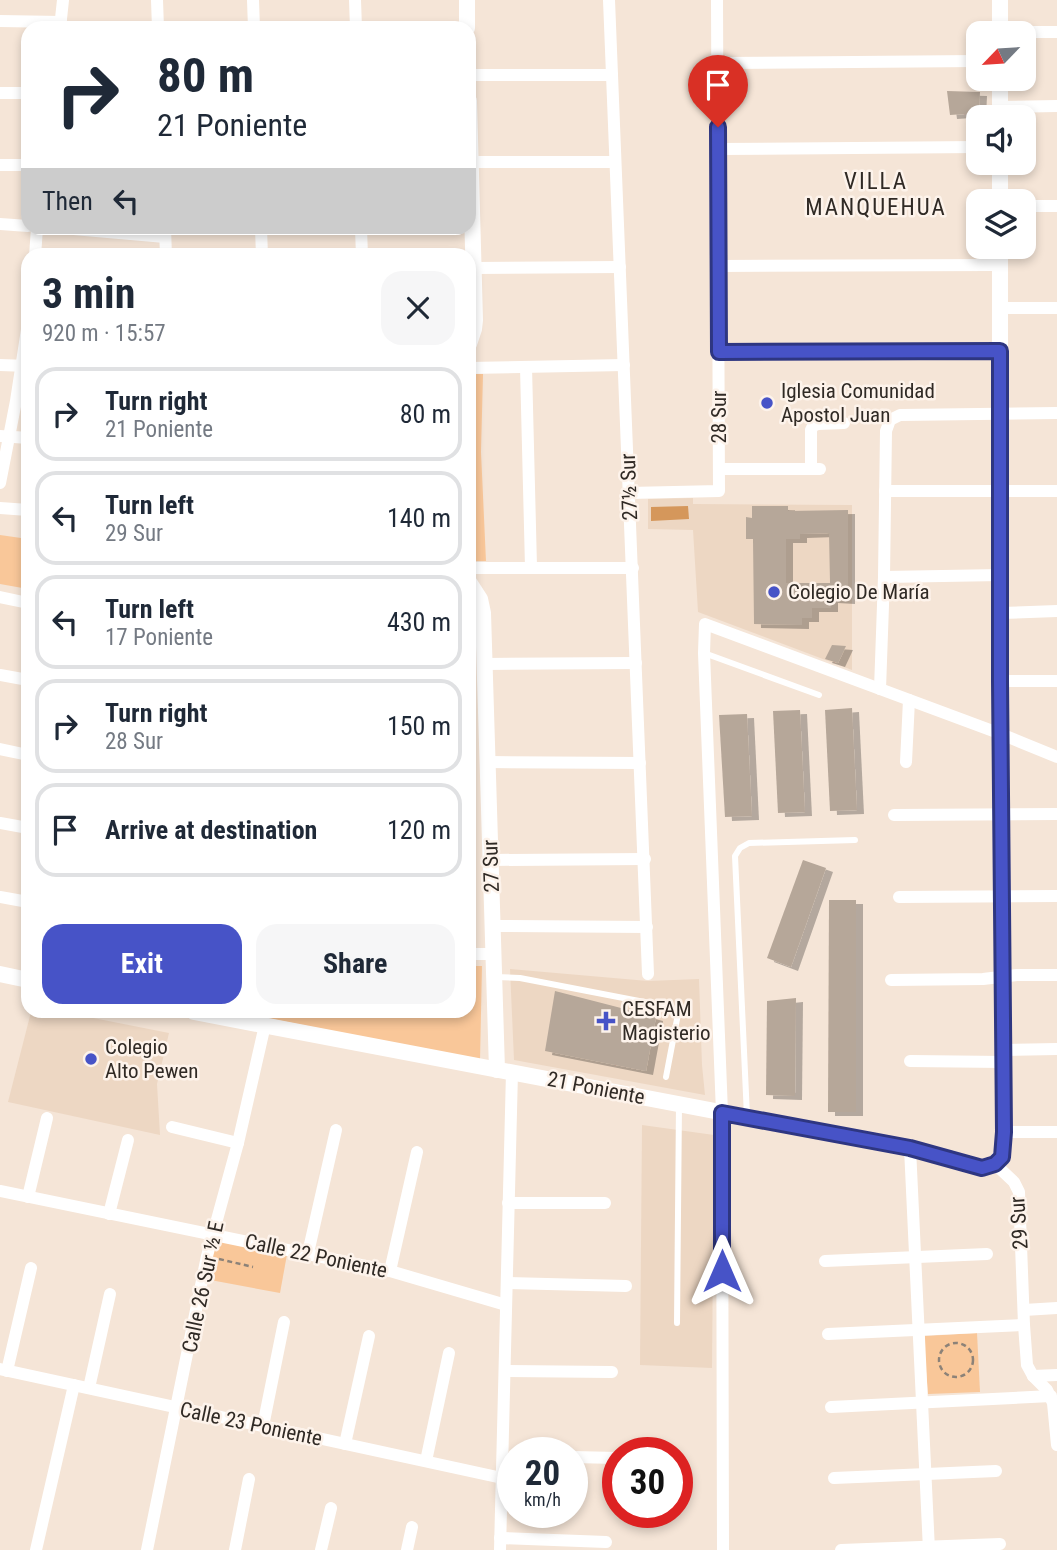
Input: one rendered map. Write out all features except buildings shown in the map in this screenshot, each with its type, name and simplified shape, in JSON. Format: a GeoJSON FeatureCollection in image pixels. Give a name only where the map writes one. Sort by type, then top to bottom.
{"type":"FeatureCollection","features":[{"type":"Feature","properties":{"kind":"street"},"geometry":{"type":"LineString","coordinates":[[60,21],[63,0]]}},
{"type":"Feature","properties":{"kind":"street"},"geometry":{"type":"LineString","coordinates":[[157,0],[158,21]]}},
{"type":"Feature","properties":{"kind":"street"},"geometry":{"type":"LineString","coordinates":[[254,0],[254,21]]}},
{"type":"Feature","properties":{"kind":"street"},"geometry":{"type":"LineString","coordinates":[[355,0],[356,21]]}},
{"type":"Feature","properties":{"kind":"street"},"geometry":{"type":"LineString","coordinates":[[467,0],[467,21]]}},
{"type":"Feature","properties":{"kind":"street","name":"27½ Sur"},"geometry":{"type":"LineString","coordinates":[[608,0],[648,974]]}},
{"type":"Feature","properties":{"kind":"street","name":"28 Sur"},"geometry":{"type":"LineString","coordinates":[[629,493],[719,492],[717,0]]}},
{"type":"Feature","properties":{"kind":"street"},"geometry":{"type":"LineString","coordinates":[[1000,0],[1000,21]]}},
{"type":"Feature","properties":{"kind":"street"},"geometry":{"type":"LineString","coordinates":[[0,21],[21,22]]}},
{"type":"Feature","properties":{"kind":"street"},"geometry":{"type":"LineString","coordinates":[[1036,32],[1057,32]]}},
{"type":"Feature","properties":{"kind":"street"},"geometry":{"type":"LineString","coordinates":[[718,63],[966,61]]}},
{"type":"Feature","properties":{"kind":"street"},"geometry":{"type":"LineString","coordinates":[[476,75],[612,75]]}},
{"type":"Feature","properties":{"kind":"street"},"geometry":{"type":"LineString","coordinates":[[0,93],[21,93]]}},
{"type":"Feature","properties":{"kind":"street"},"geometry":{"type":"LineString","coordinates":[[1036,108],[1057,106]]}},
{"type":"Feature","properties":{"kind":"street"},"geometry":{"type":"LineString","coordinates":[[718,149],[966,147]]}},
{"type":"Feature","properties":{"kind":"street"},"geometry":{"type":"LineString","coordinates":[[476,163],[615,162]]}},
{"type":"Feature","properties":{"kind":"street"},"geometry":{"type":"LineString","coordinates":[[0,166],[21,165]]}},
{"type":"Feature","properties":{"kind":"street"},"geometry":{"type":"LineString","coordinates":[[1036,206],[1057,206]]}},
{"type":"Feature","properties":{"kind":"street"},"geometry":{"type":"LineString","coordinates":[[0,224],[21,226]]}},
{"type":"Feature","properties":{"kind":"street"},"geometry":{"type":"LineString","coordinates":[[995,1164],[1002,1157],[1004,1132],[1000,259]]}},
{"type":"Feature","properties":{"kind":"street"},"geometry":{"type":"LineString","coordinates":[[718,266],[1000,265]]}},
{"type":"Feature","properties":{"kind":"street"},"geometry":{"type":"LineString","coordinates":[[476,268],[620,267]]}},
{"type":"Feature","properties":{"kind":"street"},"geometry":{"type":"LineString","coordinates":[[1000,308],[1057,308]]}},
{"type":"Feature","properties":{"kind":"street"},"geometry":{"type":"LineString","coordinates":[[719,352],[1000,351]]}},
{"type":"Feature","properties":{"kind":"street"},"geometry":{"type":"LineString","coordinates":[[0,365],[21,366]]}},
{"type":"Feature","properties":{"kind":"street"},"geometry":{"type":"LineString","coordinates":[[476,368],[624,365]]}},
{"type":"Feature","properties":{"kind":"street"},"geometry":{"type":"LineString","coordinates":[[526,367],[531,567]]}},
{"type":"Feature","properties":{"kind":"street"},"geometry":{"type":"LineString","coordinates":[[0,483],[5,436],[21,380]]}},
{"type":"Feature","properties":{"kind":"street"},"geometry":{"type":"LineString","coordinates":[[880,689],[886,431],[890,420],[900,415],[1057,413]]}},
{"type":"Feature","properties":{"kind":"street"},"geometry":{"type":"LineString","coordinates":[[719,469],[816,469],[811,430],[813,426],[844,423]]}},
{"type":"Feature","properties":{"kind":"street"},"geometry":{"type":"LineString","coordinates":[[885,491],[1057,491]]}},
{"type":"Feature","properties":{"kind":"street"},"geometry":{"type":"LineString","coordinates":[[0,508],[21,510]]}},
{"type":"Feature","properties":{"kind":"street"},"geometry":{"type":"LineString","coordinates":[[476,568],[632,568]]}},
{"type":"Feature","properties":{"kind":"street"},"geometry":{"type":"LineString","coordinates":[[884,577],[1000,575]]}},
{"type":"Feature","properties":{"kind":"street","name":"27 Sur"},"geometry":{"type":"LineString","coordinates":[[476,591],[482,606],[485,664],[494,977],[505,1071],[508,1203],[505,1371],[507,1437]]}},
{"type":"Feature","properties":{"kind":"street"},"geometry":{"type":"LineString","coordinates":[[0,597],[21,602]]}},
{"type":"Feature","properties":{"kind":"street"},"geometry":{"type":"LineString","coordinates":[[1001,613],[1057,611]]}},
{"type":"Feature","properties":{"kind":"street"},"geometry":{"type":"LineString","coordinates":[[723,1550],[722,1113],[705,624],[1057,757]]}},
{"type":"Feature","properties":{"kind":"street"},"geometry":{"type":"LineString","coordinates":[[485,664],[636,663]]}},
{"type":"Feature","properties":{"kind":"street"},"geometry":{"type":"LineString","coordinates":[[0,675],[21,679]]}},
{"type":"Feature","properties":{"kind":"street"},"geometry":{"type":"LineString","coordinates":[[1000,681],[1057,681]]}},
{"type":"Feature","properties":{"kind":"street"},"geometry":{"type":"LineString","coordinates":[[906,762],[909,700]]}},
{"type":"Feature","properties":{"kind":"street"},"geometry":{"type":"LineString","coordinates":[[0,749],[21,754]]}},
{"type":"Feature","properties":{"kind":"street"},"geometry":{"type":"LineString","coordinates":[[488,762],[640,762]]}},
{"type":"Feature","properties":{"kind":"street"},"geometry":{"type":"LineString","coordinates":[[894,815],[1057,814]]}},
{"type":"Feature","properties":{"kind":"street"},"geometry":{"type":"LineString","coordinates":[[0,823],[21,827]]}},
{"type":"Feature","properties":{"kind":"street"},"geometry":{"type":"LineString","coordinates":[[490,860],[645,859]]}},
{"type":"Feature","properties":{"kind":"street"},"geometry":{"type":"LineString","coordinates":[[899,897],[1057,896]]}},
{"type":"Feature","properties":{"kind":"street"},"geometry":{"type":"LineString","coordinates":[[0,897],[21,901]]}},
{"type":"Feature","properties":{"kind":"street"},"geometry":{"type":"LineString","coordinates":[[492,926],[647,927]]}},
{"type":"Feature","properties":{"kind":"street"},"geometry":{"type":"LineString","coordinates":[[476,954],[493,954]]}},
{"type":"Feature","properties":{"kind":"street"},"geometry":{"type":"LineString","coordinates":[[0,974],[21,978]]}},
{"type":"Feature","properties":{"kind":"street"},"geometry":{"type":"LineString","coordinates":[[891,980],[1057,975]]}},
{"type":"Feature","properties":{"kind":"street","name":"21 Poniente"},"geometry":{"type":"LineString","coordinates":[[227,1018],[910,1148],[982,1168],[995,1164]]}},
{"type":"Feature","properties":{"kind":"street","name":"Calle 26 Sur ½ E"},"geometry":{"type":"LineString","coordinates":[[147,1550],[207,1256],[238,1143],[265,1025]]}},
{"type":"Feature","properties":{"kind":"street"},"geometry":{"type":"LineString","coordinates":[[909,1060],[1003,1056],[1057,1049]]}},
{"type":"Feature","properties":{"kind":"street"},"geometry":{"type":"LineString","coordinates":[[29,1197],[47,1118]]}},
{"type":"Feature","properties":{"kind":"street"},"geometry":{"type":"LineString","coordinates":[[172,1127],[238,1143]]}},
{"type":"Feature","properties":{"kind":"street"},"geometry":{"type":"LineString","coordinates":[[308,1253],[336,1130]]}},
{"type":"Feature","properties":{"kind":"street"},"geometry":{"type":"LineString","coordinates":[[1004,1132],[1057,1132]]}},
{"type":"Feature","properties":{"kind":"street"},"geometry":{"type":"LineString","coordinates":[[109,1214],[128,1140]]}},
{"type":"Feature","properties":{"kind":"street"},"geometry":{"type":"LineString","coordinates":[[910,1148],[929,1548]]}},
{"type":"Feature","properties":{"kind":"street"},"geometry":{"type":"LineString","coordinates":[[390,1271],[417,1152]]}},
{"type":"Feature","properties":{"kind":"street","name":"29 Sur"},"geometry":{"type":"LineString","coordinates":[[995,1164],[1014,1182],[1019,1192],[1027,1364],[1033,1376],[1051,1396]]}},
{"type":"Feature","properties":{"kind":"street","name":"Calle 22 Poniente"},"geometry":{"type":"LineString","coordinates":[[0,1191],[390,1271],[506,1305]]}},
{"type":"Feature","properties":{"kind":"street"},"geometry":{"type":"LineString","coordinates":[[508,1203],[605,1203]]}},
{"type":"Feature","properties":{"kind":"street"},"geometry":{"type":"LineString","coordinates":[[825,1261],[987,1254]]}},
{"type":"Feature","properties":{"kind":"street"},"geometry":{"type":"LineString","coordinates":[[4,1370],[31,1268]]}},
{"type":"Feature","properties":{"kind":"street"},"geometry":{"type":"LineString","coordinates":[[507,1283],[625,1286]]}},
{"type":"Feature","properties":{"kind":"street"},"geometry":{"type":"LineString","coordinates":[[89,1388],[110,1294]]}},
{"type":"Feature","properties":{"kind":"street"},"geometry":{"type":"LineString","coordinates":[[1024,1310],[1057,1308]]}},
{"type":"Feature","properties":{"kind":"street"},"geometry":{"type":"LineString","coordinates":[[263,1426],[284,1322]]}},
{"type":"Feature","properties":{"kind":"street"},"geometry":{"type":"LineString","coordinates":[[828,1334],[1024,1325]]}},
{"type":"Feature","properties":{"kind":"street"},"geometry":{"type":"LineString","coordinates":[[345,1444],[369,1336]]}},
{"type":"Feature","properties":{"kind":"street"},"geometry":{"type":"LineString","coordinates":[[426,1461],[449,1353]]}},
{"type":"Feature","properties":{"kind":"street","name":"Calle 23 Poniente"},"geometry":{"type":"LineString","coordinates":[[4,1370],[497,1477]]}},
{"type":"Feature","properties":{"kind":"street"},"geometry":{"type":"LineString","coordinates":[[505,1371],[612,1372]]}},
{"type":"Feature","properties":{"kind":"street"},"geometry":{"type":"LineString","coordinates":[[1033,1376],[1057,1375]]}},
{"type":"Feature","properties":{"kind":"street"},"geometry":{"type":"LineString","coordinates":[[36,1550],[74,1385]]}},
{"type":"Feature","properties":{"kind":"street"},"geometry":{"type":"LineString","coordinates":[[831,1407],[1051,1396],[1057,1445]]}},
{"type":"Feature","properties":{"kind":"street"},"geometry":{"type":"LineString","coordinates":[[834,1478],[996,1471]]}},
{"type":"Feature","properties":{"kind":"street"},"geometry":{"type":"LineString","coordinates":[[235,1550],[248,1479]]}},
{"type":"Feature","properties":{"kind":"street"},"geometry":{"type":"LineString","coordinates":[[321,1550],[331,1508]]}},
{"type":"Feature","properties":{"kind":"street"},"geometry":{"type":"LineString","coordinates":[[407,1550],[412,1528]]}},
{"type":"Feature","properties":{"kind":"street"},"geometry":{"type":"LineString","coordinates":[[500,1544],[606,1542]]}},
{"type":"Feature","properties":{"kind":"street"},"geometry":{"type":"LineString","coordinates":[[841,1550],[1000,1544]]}},
{"type":"Feature","properties":{"kind":"lane"},"geometry":{"type":"LineString","coordinates":[[704,653],[819,695]]}},
{"type":"Feature","properties":{"kind":"lane"},"geometry":{"type":"LineString","coordinates":[[748,1117],[735,856],[740,848],[749,844],[855,839]]}},
{"type":"Feature","properties":{"kind":"lane"},"geometry":{"type":"LineString","coordinates":[[494,977],[520,978],[670,1007],[678,1014],[666,1077]]}},
{"type":"Feature","properties":{"kind":"lane"},"geometry":{"type":"LineString","coordinates":[[677,1323],[679,1104]]}},
{"type":"Feature","properties":{"kind":"path"},"geometry":{"type":"LineString","coordinates":[[207,1256],[253,1267]]}},
{"type":"Feature","properties":{"kind":"path"},"geometry":{"type":"LineString","coordinates":[[954,1343],[965,1346],[972,1353],[971,1369],[958,1377],[947,1374],[940,1364],[941,1353],[954,1343]]}},
{"type":"Feature","properties":{"kind":"shaded area"},"geometry":{"type":"Polygon","coordinates":[[[476,374],[483,374],[481,452],[486,561],[476,561],[476,374]]]}},
{"type":"Feature","properties":{"kind":"shaded area","name":"Colegio De María"},"geometry":{"type":"Polygon","coordinates":[[[693,498],[693,504],[852,505],[852,670],[698,612],[693,530],[648,529],[648,499],[693,498]]]}},
{"type":"Feature","properties":{"kind":"shaded area"},"geometry":{"type":"Polygon","coordinates":[[[688,506],[689,519],[651,521],[651,507],[688,506]]]}},
{"type":"Feature","properties":{"kind":"shaded area"},"geometry":{"type":"Polygon","coordinates":[[[0,535],[21,538],[21,588],[0,584],[0,535]]]}},
{"type":"Feature","properties":{"kind":"shaded area"},"geometry":{"type":"Polygon","coordinates":[[[476,966],[482,966],[480,1061],[268,1018],[476,1018],[476,966]]]}},
{"type":"Feature","properties":{"kind":"shaded area","name":"CESFAM Magisterio"},"geometry":{"type":"Polygon","coordinates":[[[510,969],[648,981],[699,979],[705,1095],[514,1060],[510,969]]]}},
{"type":"Feature","properties":{"kind":"shaded area","name":"Colegio Alto Pewen"},"geometry":{"type":"Polygon","coordinates":[[[29,1018],[93,1018],[169,1033],[157,1084],[160,1135],[8,1102],[29,1018]]]}},
{"type":"Feature","properties":{"kind":"shaded area"},"geometry":{"type":"Polygon","coordinates":[[[642,1125],[714,1135],[712,1368],[640,1365],[642,1125]]]}},
{"type":"Feature","properties":{"kind":"shaded area"},"geometry":{"type":"Polygon","coordinates":[[[213,1237],[288,1249],[280,1293],[205,1279],[213,1237]]]}},
{"type":"Feature","properties":{"kind":"shaded area"},"geometry":{"type":"Polygon","coordinates":[[[977,1333],[980,1392],[928,1394],[925,1336],[977,1333]]]}},
{"type":"Feature","properties":{"kind":"place","name":"Iglesia Comunidad Apostol Juan"},"geometry":{"type":"Point","coordinates":[767,403]}},
{"type":"Feature","properties":{"kind":"place","name":"Colegio De María"},"geometry":{"type":"Point","coordinates":[774,592]}},
{"type":"Feature","properties":{"kind":"place","name":"CESFAM Magisterio"},"geometry":{"type":"Point","coordinates":[606,1021]}},
{"type":"Feature","properties":{"kind":"place","name":"Colegio Alto Pewen"},"geometry":{"type":"Point","coordinates":[91,1059]}},
{"type":"Feature","properties":{"kind":"district","name":"VILLA MANQUEHUA"},"geometry":{"type":"Point","coordinates":[876,194]}},
{"type":"Feature","properties":{"kind":"route"},"geometry":{"type":"LineString","coordinates":[[718,127],[719,352],[1000,351],[1004,1132],[1002,1157],[991,1167],[982,1168],[910,1148],[722,1113],[722,1271]]}}]}
